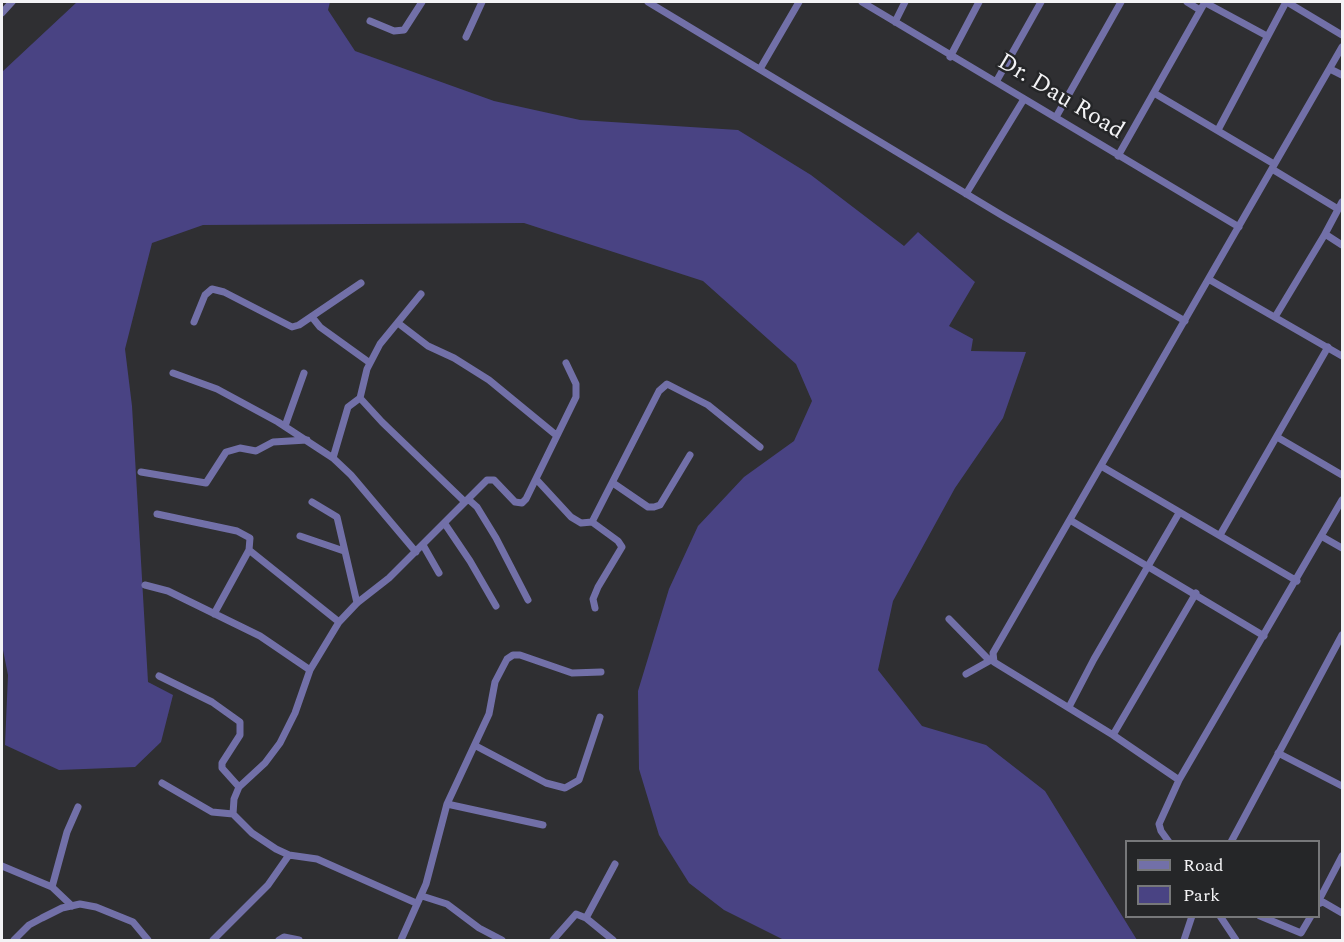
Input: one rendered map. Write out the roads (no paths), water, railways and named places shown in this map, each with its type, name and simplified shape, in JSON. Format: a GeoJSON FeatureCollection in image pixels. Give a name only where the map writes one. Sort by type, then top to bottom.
{"type":"FeatureCollection","features":[{"type":"Feature","properties":{"kind":"street"},"geometry":{"type":"LineString","coordinates":[[2,13],[12,2]]}},
{"type":"Feature","properties":{"kind":"street"},"geometry":{"type":"LineString","coordinates":[[369,21],[394,32],[404,30],[422,2]]}},
{"type":"Feature","properties":{"kind":"street"},"geometry":{"type":"LineString","coordinates":[[466,37],[482,2]]}},
{"type":"Feature","properties":{"kind":"street"},"geometry":{"type":"LineString","coordinates":[[648,2],[966,194],[1185,321]]}},
{"type":"Feature","properties":{"kind":"street"},"geometry":{"type":"LineString","coordinates":[[760,69],[799,2]]}},
{"type":"Feature","properties":{"kind":"street","name":"Dr. Dau Road"},"geometry":{"type":"LineString","coordinates":[[862,2],[950,57],[1056,117],[1239,227]]}},
{"type":"Feature","properties":{"kind":"street"},"geometry":{"type":"LineString","coordinates":[[895,22],[905,2]]}},
{"type":"Feature","properties":{"kind":"street"},"geometry":{"type":"LineString","coordinates":[[950,57],[979,2]]}},
{"type":"Feature","properties":{"kind":"street"},"geometry":{"type":"LineString","coordinates":[[996,82],[1041,2]]}},
{"type":"Feature","properties":{"kind":"street"},"geometry":{"type":"LineString","coordinates":[[1056,117],[1121,2]]}},
{"type":"Feature","properties":{"kind":"street"},"geometry":{"type":"LineString","coordinates":[[1187,2],[1200,10]]}},
{"type":"Feature","properties":{"kind":"street"},"geometry":{"type":"LineString","coordinates":[[1118,156],[1205,2],[1267,36]]}},
{"type":"Feature","properties":{"kind":"street"},"geometry":{"type":"LineString","coordinates":[[1218,128],[1287,2],[1342,35]]}},
{"type":"Feature","properties":{"kind":"street"},"geometry":{"type":"LineString","coordinates":[[966,674],[991,660],[1342,47]]}},
{"type":"Feature","properties":{"kind":"street"},"geometry":{"type":"LineString","coordinates":[[1330,69],[1342,75]]}},
{"type":"Feature","properties":{"kind":"street"},"geometry":{"type":"LineString","coordinates":[[1154,93],[1218,128],[1273,167],[1340,206],[1275,317]]}},
{"type":"Feature","properties":{"kind":"street"},"geometry":{"type":"LineString","coordinates":[[966,194],[1024,99]]}},
{"type":"Feature","properties":{"kind":"street"},"geometry":{"type":"LineString","coordinates":[[1324,234],[1342,245]]}},
{"type":"Feature","properties":{"kind":"street"},"geometry":{"type":"LineString","coordinates":[[1210,280],[1342,356]]}},
{"type":"Feature","properties":{"kind":"street"},"geometry":{"type":"LineString","coordinates":[[194,322],[205,295],[212,289],[224,292],[287,326],[299,325],[361,283]]}},
{"type":"Feature","properties":{"kind":"street"},"geometry":{"type":"LineString","coordinates":[[333,458],[348,407],[360,398],[370,363],[421,294]]}},
{"type":"Feature","properties":{"kind":"street"},"geometry":{"type":"LineString","coordinates":[[312,317],[320,327],[370,363]]}},
{"type":"Feature","properties":{"kind":"street"},"geometry":{"type":"LineString","coordinates":[[398,323],[428,346],[454,358],[499,388],[556,435]]}},
{"type":"Feature","properties":{"kind":"street"},"geometry":{"type":"LineString","coordinates":[[1220,535],[1328,347]]}},
{"type":"Feature","properties":{"kind":"street"},"geometry":{"type":"LineString","coordinates":[[416,903],[317,859],[289,855],[261,841],[233,814],[232,807],[239,787],[265,763],[280,743],[296,713],[309,670],[339,622],[357,603],[375,591],[490,480],[515,502],[522,503],[536,479],[577,390],[573,375],[566,363]]}},
{"type":"Feature","properties":{"kind":"street"},"geometry":{"type":"LineString","coordinates":[[174,373],[217,389],[285,426],[333,458],[351,475],[416,552]]}},
{"type":"Feature","properties":{"kind":"street"},"geometry":{"type":"LineString","coordinates":[[285,426],[304,373]]}},
{"type":"Feature","properties":{"kind":"street"},"geometry":{"type":"LineString","coordinates":[[592,522],[658,391],[667,384],[708,405],[760,447]]}},
{"type":"Feature","properties":{"kind":"street"},"geometry":{"type":"LineString","coordinates":[[360,398],[382,422],[477,507],[528,600]]}},
{"type":"Feature","properties":{"kind":"street"},"geometry":{"type":"LineString","coordinates":[[1277,437],[1342,475]]}},
{"type":"Feature","properties":{"kind":"street"},"geometry":{"type":"LineString","coordinates":[[141,472],[206,483],[226,452],[240,448],[256,451],[273,442],[307,440]]}},
{"type":"Feature","properties":{"kind":"street"},"geometry":{"type":"LineString","coordinates":[[613,483],[648,507],[660,505],[690,454]]}},
{"type":"Feature","properties":{"kind":"street"},"geometry":{"type":"LineString","coordinates":[[1101,466],[1297,580]]}},
{"type":"Feature","properties":{"kind":"street"},"geometry":{"type":"LineString","coordinates":[[536,479],[554,495],[571,517],[581,523],[592,522],[618,541],[622,547],[598,587],[593,599],[595,608]]}},
{"type":"Feature","properties":{"kind":"street"},"geometry":{"type":"LineString","coordinates":[[1168,840],[1159,824],[1179,780],[1342,500]]}},
{"type":"Feature","properties":{"kind":"street"},"geometry":{"type":"LineString","coordinates":[[312,502],[337,517],[357,603]]}},
{"type":"Feature","properties":{"kind":"street"},"geometry":{"type":"LineString","coordinates":[[1069,707],[1094,659],[1179,513]]}},
{"type":"Feature","properties":{"kind":"street"},"geometry":{"type":"LineString","coordinates":[[157,514],[237,531],[250,538],[249,550],[214,614]]}},
{"type":"Feature","properties":{"kind":"street"},"geometry":{"type":"LineString","coordinates":[[1070,520],[1196,593],[1264,636]]}},
{"type":"Feature","properties":{"kind":"street"},"geometry":{"type":"LineString","coordinates":[[445,524],[496,606]]}},
{"type":"Feature","properties":{"kind":"street"},"geometry":{"type":"LineString","coordinates":[[300,536],[344,551]]}},
{"type":"Feature","properties":{"kind":"street"},"geometry":{"type":"LineString","coordinates":[[1321,536],[1342,548]]}},
{"type":"Feature","properties":{"kind":"street"},"geometry":{"type":"LineString","coordinates":[[423,545],[439,573]]}},
{"type":"Feature","properties":{"kind":"street"},"geometry":{"type":"LineString","coordinates":[[249,550],[339,622]]}},
{"type":"Feature","properties":{"kind":"street"},"geometry":{"type":"LineString","coordinates":[[145,585],[168,591],[275,644],[309,670]]}},
{"type":"Feature","properties":{"kind":"street"},"geometry":{"type":"LineString","coordinates":[[1113,735],[1196,593]]}},
{"type":"Feature","properties":{"kind":"street"},"geometry":{"type":"LineString","coordinates":[[949,619],[991,660],[1113,735],[1179,780]]}},
{"type":"Feature","properties":{"kind":"street"},"geometry":{"type":"LineString","coordinates":[[1232,840],[1342,635]]}},
{"type":"Feature","properties":{"kind":"street"},"geometry":{"type":"LineString","coordinates":[[402,940],[416,903],[422,896],[447,804],[476,746],[494,700],[495,682],[507,659],[513,655],[572,673],[601,672]]}},
{"type":"Feature","properties":{"kind":"street"},"geometry":{"type":"LineString","coordinates":[[159,676],[212,702],[240,722],[240,735],[222,763],[222,768],[239,787]]}},
{"type":"Feature","properties":{"kind":"street"},"geometry":{"type":"LineString","coordinates":[[476,746],[546,783],[565,788],[579,780],[600,717]]}},
{"type":"Feature","properties":{"kind":"street"},"geometry":{"type":"LineString","coordinates":[[1278,753],[1342,786]]}},
{"type":"Feature","properties":{"kind":"street"},"geometry":{"type":"LineString","coordinates":[[162,783],[212,812],[233,814]]}},
{"type":"Feature","properties":{"kind":"street"},"geometry":{"type":"LineString","coordinates":[[447,804],[543,825]]}},
{"type":"Feature","properties":{"kind":"street"},"geometry":{"type":"LineString","coordinates":[[52,887],[64,842],[78,807]]}},
{"type":"Feature","properties":{"kind":"street"},"geometry":{"type":"LineString","coordinates":[[213,940],[268,885],[289,855]]}},
{"type":"Feature","properties":{"kind":"street"},"geometry":{"type":"LineString","coordinates":[[1320,899],[1342,856]]}},
{"type":"Feature","properties":{"kind":"street"},"geometry":{"type":"LineString","coordinates":[[586,918],[615,864]]}},
{"type":"Feature","properties":{"kind":"street"},"geometry":{"type":"LineString","coordinates":[[2,866],[52,887],[72,906]]}},
{"type":"Feature","properties":{"kind":"street"},"geometry":{"type":"LineString","coordinates":[[422,896],[447,904],[485,932],[502,940]]}},
{"type":"Feature","properties":{"kind":"street"},"geometry":{"type":"LineString","coordinates":[[1320,903],[1323,902],[1342,913]]}},
{"type":"Feature","properties":{"kind":"street"},"geometry":{"type":"LineString","coordinates":[[14,940],[29,925],[62,908],[72,906],[96,907],[119,915],[133,922],[148,940]]}},
{"type":"Feature","properties":{"kind":"street"},"geometry":{"type":"LineString","coordinates":[[553,940],[574,915],[580,914],[613,940]]}},
{"type":"Feature","properties":{"kind":"street"},"geometry":{"type":"LineString","coordinates":[[1184,940],[1191,918]]}},
{"type":"Feature","properties":{"kind":"street"},"geometry":{"type":"LineString","coordinates":[[1221,918],[1236,940]]}},
{"type":"Feature","properties":{"kind":"street"},"geometry":{"type":"LineString","coordinates":[[1265,918],[1301,933],[1310,918]]}},
{"type":"Feature","properties":{"kind":"street"},"geometry":{"type":"LineString","coordinates":[[279,940],[284,937],[299,940]]}}]}
